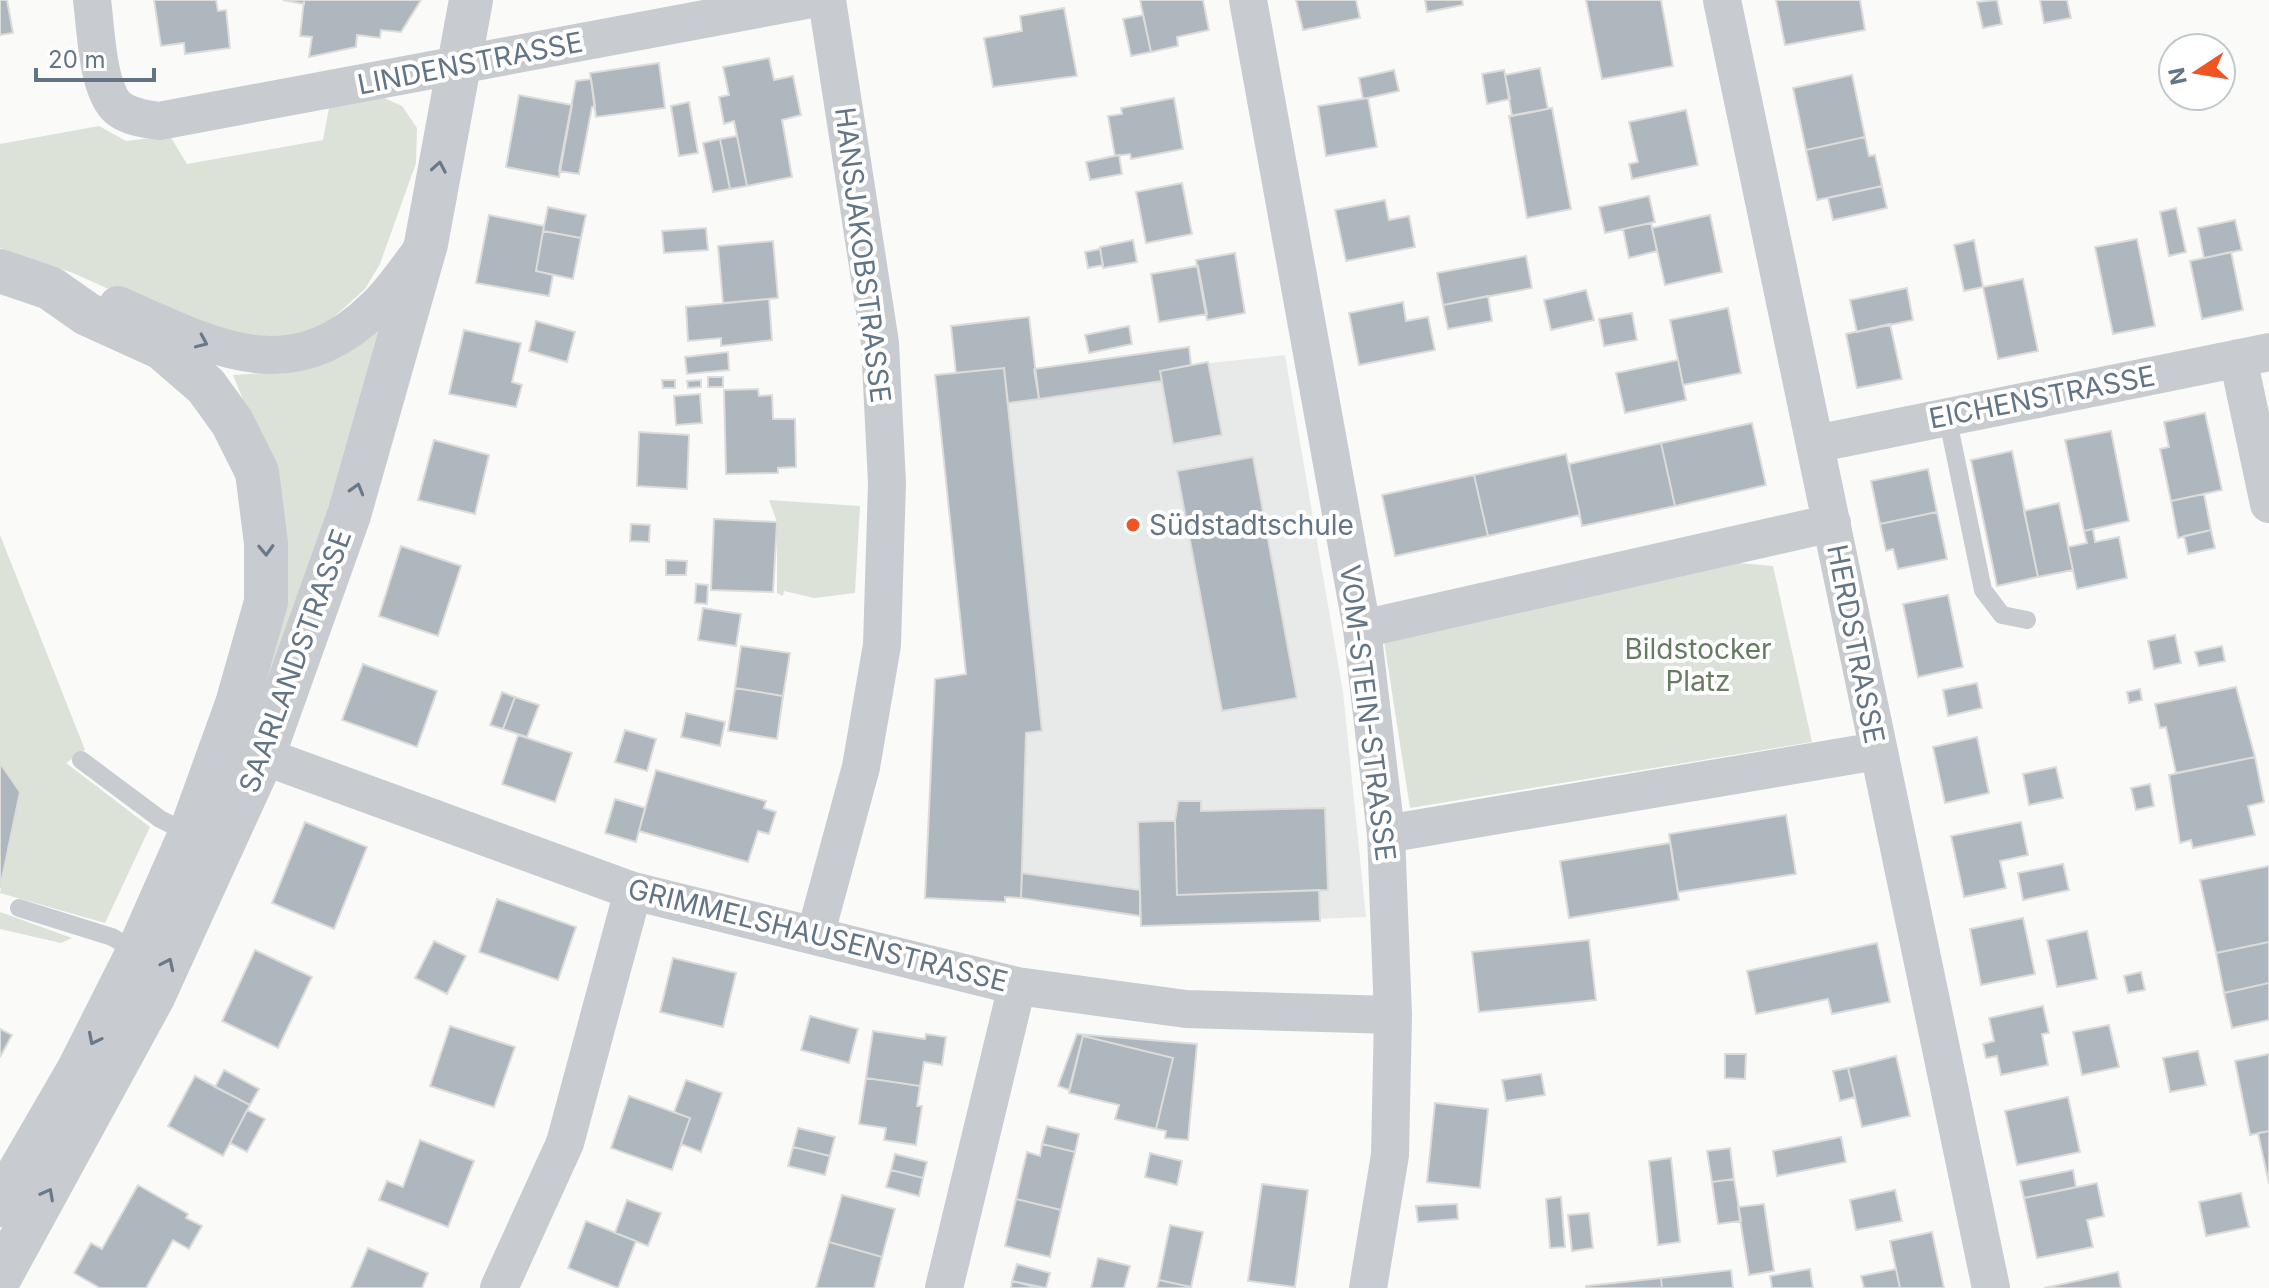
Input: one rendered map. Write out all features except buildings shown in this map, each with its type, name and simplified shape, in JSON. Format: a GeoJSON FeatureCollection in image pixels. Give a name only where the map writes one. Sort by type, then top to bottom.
{"type":"FeatureCollection","features":[{"type":"Feature","properties":{"kind":"street","name":"LINDENSTRASSE"},"geometry":{"type":"LineString","coordinates":[[92,0],[105,93],[119,109],[134,117],[159,121],[806,0]]}},
{"type":"Feature","properties":{"kind":"street","name":"SAARLANDSTRASSE"},"geometry":{"type":"LineString","coordinates":[[0,1277],[153,997],[263,756],[349,515],[426,244],[456,65],[471,0]]}},
{"type":"Feature","properties":{"kind":"street","name":"HANSJAKOBSTRASSE"},"geometry":{"type":"LineString","coordinates":[[815,936],[861,767],[882,645],[887,483],[880,343],[827,0]]}},
{"type":"Feature","properties":{"kind":"street","name":"VOM-STEIN-STRASSE"},"geometry":{"type":"LineString","coordinates":[[1248,0],[1362,629],[1386,834],[1393,1015],[1390,1155],[1368,1288]]}},
{"type":"Feature","properties":{"kind":"street","name":"HERDSTRASSE"},"geometry":{"type":"LineString","coordinates":[[1722,0],[1991,1288]]}},
{"type":"Feature","properties":{"kind":"street"},"geometry":{"type":"LineString","coordinates":[[50,288],[94,294],[215,348],[258,357],[308,350],[335,337],[376,308],[426,244]]}},
{"type":"Feature","properties":{"kind":"street","name":"SAARLANDSTRASSE"},"geometry":{"type":"LineString","coordinates":[[0,271],[50,288],[87,314],[162,348],[206,386],[232,422],[257,472],[266,543],[266,602],[237,704],[190,834],[138,952],[79,1069],[0,1205]]}},
{"type":"Feature","properties":{"kind":"street"},"geometry":{"type":"LineString","coordinates":[[2254,355],[2269,504]]}},
{"type":"Feature","properties":{"kind":"street","name":"EICHENSTRASSE"},"geometry":{"type":"LineString","coordinates":[[1815,444],[2254,355]]}},
{"type":"Feature","properties":{"kind":"street"},"geometry":{"type":"LineString","coordinates":[[1362,629],[1832,523]]}},
{"type":"Feature","properties":{"kind":"street"},"geometry":{"type":"LineString","coordinates":[[1386,834],[1877,751]]}},
{"type":"Feature","properties":{"kind":"street","name":"GRIMMELSHAUSENSTRASSE"},"geometry":{"type":"LineString","coordinates":[[263,756],[633,891],[1017,986],[1186,1009],[1393,1015]]}},
{"type":"Feature","properties":{"kind":"street"},"geometry":{"type":"LineString","coordinates":[[499,1288],[565,1143],[633,891]]}},
{"type":"Feature","properties":{"kind":"street"},"geometry":{"type":"LineString","coordinates":[[944,1288],[1017,986]]}},
{"type":"Feature","properties":{"kind":"lane"},"geometry":{"type":"LineString","coordinates":[[1947,416],[1983,590],[2002,615],[2027,620]]}},
{"type":"Feature","properties":{"kind":"lane"},"geometry":{"type":"LineString","coordinates":[[81,760],[160,819],[190,834]]}},
{"type":"Feature","properties":{"kind":"lane"},"geometry":{"type":"LineString","coordinates":[[19,908],[112,937],[138,952]]}},
{"type":"Feature","properties":{"kind":"shaded area","name":"Südstadtschule"},"geometry":{"type":"Polygon","coordinates":[[[1029,317],[1035,368],[1189,347],[1192,365],[1285,355],[1343,692],[1366,917],[1141,926],[1140,916],[1021,898],[1006,897],[1005,902],[925,898],[935,679],[966,674],[935,375],[956,373],[951,326],[1029,317]]]}},
{"type":"Feature","properties":{"kind":"green space"},"geometry":{"type":"Polygon","coordinates":[[[382,97],[402,106],[417,128],[416,163],[380,264],[365,289],[324,326],[271,342],[202,331],[73,273],[0,248],[0,144],[99,126],[126,141],[170,136],[187,164],[323,140],[329,108],[382,97]]]}},
{"type":"Feature","properties":{"kind":"green space"},"geometry":{"type":"Polygon","coordinates":[[[385,321],[337,499],[256,733],[263,449],[233,375],[281,372],[385,321]]]}},
{"type":"Feature","properties":{"kind":"green space"},"geometry":{"type":"Polygon","coordinates":[[[769,500],[860,506],[855,593],[814,598],[784,591],[783,596],[777,593],[777,522],[769,500]]]}},
{"type":"Feature","properties":{"kind":"green space"},"geometry":{"type":"Polygon","coordinates":[[[0,535],[85,750],[66,763],[150,827],[105,923],[0,893],[20,792],[0,763],[0,535]]]}},
{"type":"Feature","properties":{"kind":"green space","name":"Bildstocker Platz"},"geometry":{"type":"Polygon","coordinates":[[[1726,562],[1773,566],[1812,742],[1410,808],[1384,641],[1726,562]]]}},
{"type":"Feature","properties":{"kind":"green space"},"geometry":{"type":"Polygon","coordinates":[[[0,912],[72,938],[61,943],[0,929],[0,912]]]}},
{"type":"Feature","properties":{"kind":"place","name":"Südstadtschule"},"geometry":{"type":"Point","coordinates":[1133,525]}}]}
